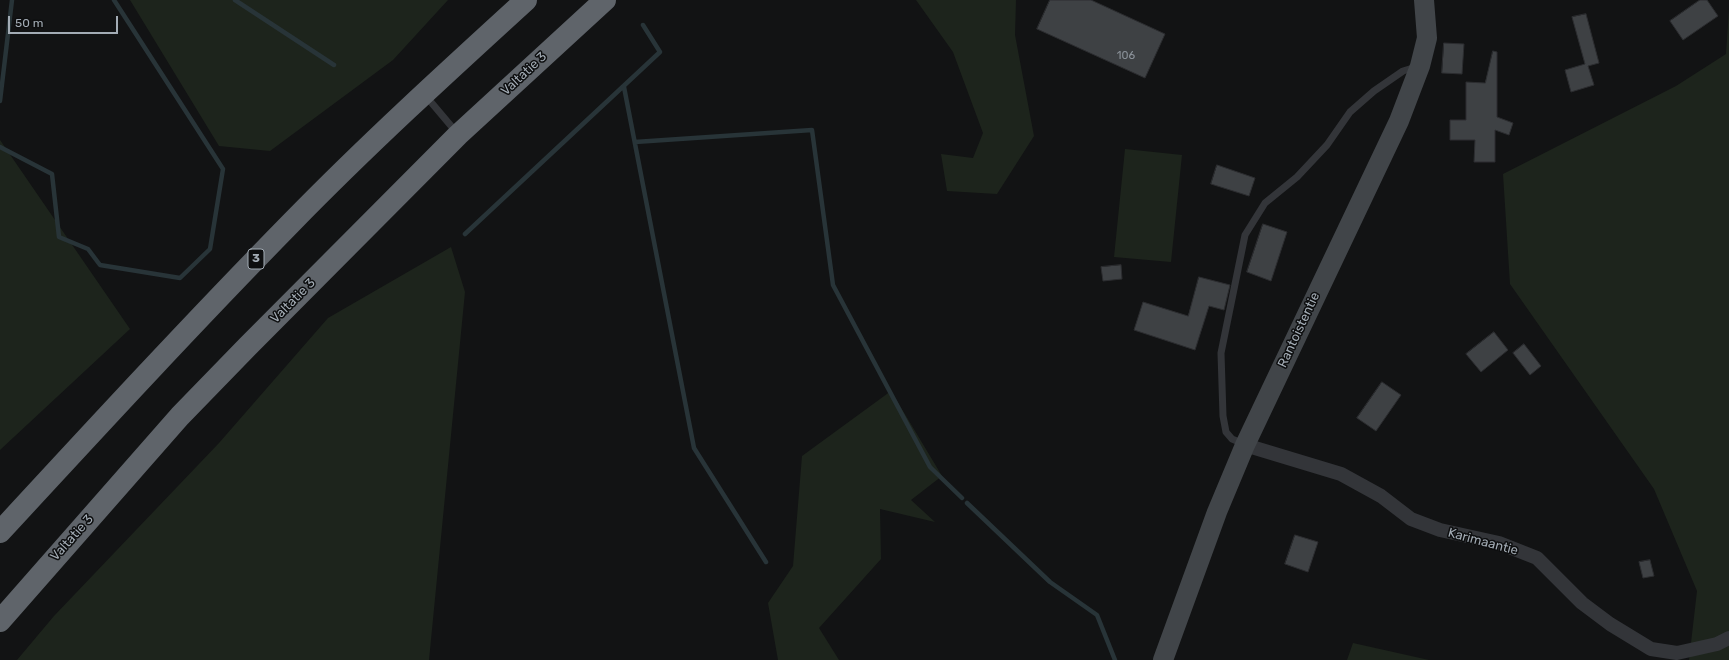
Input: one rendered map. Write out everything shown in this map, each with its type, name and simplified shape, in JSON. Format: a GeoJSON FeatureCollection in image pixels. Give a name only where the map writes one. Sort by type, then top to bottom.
{"type":"FeatureCollection","features":[{"type":"Feature","properties":{"kind":"highway","name":"3"},"geometry":{"type":"LineString","coordinates":[[0,532],[147,372],[286,227],[424,93],[526,0]]}},
{"type":"Feature","properties":{"kind":"highway","name":"Valtatie 3"},"geometry":{"type":"LineString","coordinates":[[0,621],[180,416],[458,135],[605,0]]}},
{"type":"Feature","properties":{"kind":"street","name":"Rantoistentie"},"geometry":{"type":"LineString","coordinates":[[1163,660],[1217,512],[1245,445],[1399,121],[1420,66],[1427,38],[1424,0]]}},
{"type":"Feature","properties":{"kind":"street","name":"Karimaantie"},"geometry":{"type":"LineString","coordinates":[[1245,445],[1341,474],[1381,496],[1411,519],[1440,530],[1499,544],[1537,558],[1582,602],[1610,624],[1651,649],[1677,653],[1716,644],[1729,638]]}},
{"type":"Feature","properties":{"kind":"lane"},"geometry":{"type":"LineString","coordinates":[[1245,445],[1232,439],[1226,432],[1223,416],[1222,353],[1245,235],[1265,202],[1297,177],[1327,145],[1350,112],[1374,91],[1403,71],[1420,66]]}},
{"type":"Feature","properties":{"kind":"lane"},"geometry":{"type":"LineString","coordinates":[[424,93],[458,135]]}},
{"type":"Feature","properties":{"kind":"shaded area"},"geometry":{"type":"Polygon","coordinates":[[[130,0],[448,0],[393,60],[270,151],[219,146],[130,0]]]}},
{"type":"Feature","properties":{"kind":"shaded area"},"geometry":{"type":"Polygon","coordinates":[[[916,0],[1016,0],[1015,35],[1034,136],[997,194],[947,191],[941,154],[973,158],[983,133],[953,52],[916,0]]]}},
{"type":"Feature","properties":{"kind":"shaded area"},"geometry":{"type":"Polygon","coordinates":[[[1729,9],[1729,660],[1689,660],[1697,591],[1654,489],[1510,284],[1503,174],[1676,86],[1726,54],[1729,9]]]}},
{"type":"Feature","properties":{"kind":"shaded area"},"geometry":{"type":"Polygon","coordinates":[[[0,140],[130,329],[0,450],[0,140]]]}},
{"type":"Feature","properties":{"kind":"shaded area"},"geometry":{"type":"Polygon","coordinates":[[[1125,149],[1182,155],[1171,262],[1114,257],[1125,149]]]}},
{"type":"Feature","properties":{"kind":"shaded area"},"geometry":{"type":"Polygon","coordinates":[[[451,247],[465,292],[429,660],[17,660],[54,616],[219,443],[328,318],[451,247]]]}},
{"type":"Feature","properties":{"kind":"shaded area"},"geometry":{"type":"Polygon","coordinates":[[[891,391],[942,476],[911,500],[935,522],[880,509],[881,559],[819,628],[839,660],[778,660],[768,603],[793,566],[802,456],[891,391]]]}},
{"type":"Feature","properties":{"kind":"shaded area"},"geometry":{"type":"Polygon","coordinates":[[[1353,643],[1429,660],[1347,660],[1353,643]]]}},
{"type":"Feature","properties":{"kind":"building"},"geometry":{"type":"Polygon","coordinates":[[[1050,0],[1091,0],[1165,34],[1145,78],[1037,29],[1050,0]]]}},
{"type":"Feature","properties":{"kind":"building"},"geometry":{"type":"Polygon","coordinates":[[[1700,0],[1707,0],[1718,16],[1683,40],[1670,21],[1700,0]]]}},
{"type":"Feature","properties":{"kind":"building"},"geometry":{"type":"Polygon","coordinates":[[[1586,14],[1599,63],[1588,66],[1594,85],[1571,92],[1565,70],[1585,64],[1572,17],[1586,14]]]}},
{"type":"Feature","properties":{"kind":"building"},"geometry":{"type":"Polygon","coordinates":[[[1444,43],[1464,44],[1462,74],[1442,73],[1444,43]]]}},
{"type":"Feature","properties":{"kind":"building"},"geometry":{"type":"Polygon","coordinates":[[[1493,51],[1497,52],[1497,117],[1513,123],[1509,135],[1495,130],[1495,162],[1474,162],[1475,140],[1450,140],[1450,120],[1466,120],[1466,82],[1485,83],[1493,51]]]}},
{"type":"Feature","properties":{"kind":"building"},"geometry":{"type":"Polygon","coordinates":[[[1217,165],[1255,178],[1249,196],[1211,184],[1217,165]]]}},
{"type":"Feature","properties":{"kind":"building"},"geometry":{"type":"Polygon","coordinates":[[[1263,224],[1287,232],[1271,281],[1247,272],[1263,224]]]}},
{"type":"Feature","properties":{"kind":"building"},"geometry":{"type":"Polygon","coordinates":[[[1121,265],[1122,279],[1103,281],[1101,267],[1121,265]]]}},
{"type":"Feature","properties":{"kind":"building"},"geometry":{"type":"Polygon","coordinates":[[[1199,277],[1230,285],[1224,310],[1209,306],[1195,350],[1134,330],[1143,302],[1188,316],[1199,277]]]}},
{"type":"Feature","properties":{"kind":"building"},"geometry":{"type":"Polygon","coordinates":[[[1494,332],[1508,350],[1481,372],[1466,354],[1494,332]]]}},
{"type":"Feature","properties":{"kind":"building"},"geometry":{"type":"Polygon","coordinates":[[[1524,344],[1541,366],[1530,375],[1513,353],[1524,344]]]}},
{"type":"Feature","properties":{"kind":"building"},"geometry":{"type":"Polygon","coordinates":[[[1382,382],[1401,395],[1376,431],[1357,418],[1382,382]]]}},
{"type":"Feature","properties":{"kind":"building"},"geometry":{"type":"Polygon","coordinates":[[[1295,535],[1318,542],[1308,572],[1285,564],[1295,535]]]}},
{"type":"Feature","properties":{"kind":"building"},"geometry":{"type":"Polygon","coordinates":[[[1650,560],[1654,576],[1643,578],[1639,562],[1650,560]]]}},
{"type":"Feature","properties":{"kind":"waterway"},"geometry":{"type":"LineString","coordinates":[[0,101],[12,0]]}},
{"type":"Feature","properties":{"kind":"waterway"},"geometry":{"type":"LineString","coordinates":[[0,147],[52,174],[59,237],[88,249],[100,265],[180,278],[210,249],[223,169],[114,0]]}},
{"type":"Feature","properties":{"kind":"waterway"},"geometry":{"type":"LineString","coordinates":[[235,0],[334,65]]}},
{"type":"Feature","properties":{"kind":"waterway"},"geometry":{"type":"LineString","coordinates":[[465,234],[660,52],[643,25]]}},
{"type":"Feature","properties":{"kind":"waterway"},"geometry":{"type":"LineString","coordinates":[[624,87],[694,448],[766,562]]}},
{"type":"Feature","properties":{"kind":"waterway"},"geometry":{"type":"LineString","coordinates":[[635,142],[812,130],[833,285],[930,467],[962,498]]}},
{"type":"Feature","properties":{"kind":"waterway"},"geometry":{"type":"LineString","coordinates":[[967,503],[1050,582],[1097,615],[1115,660]]}}]}
